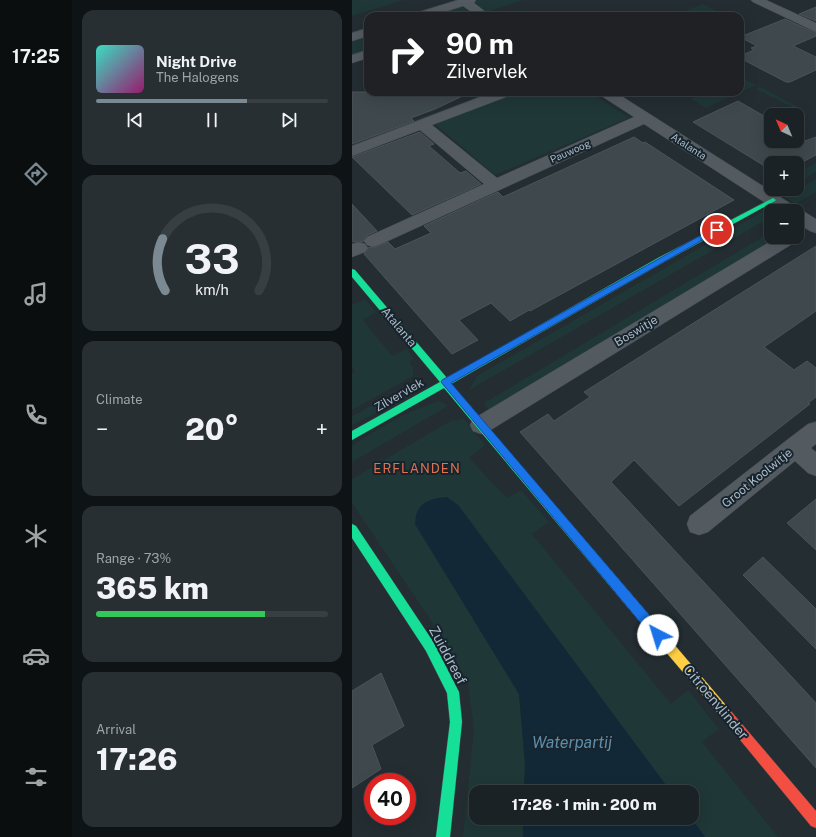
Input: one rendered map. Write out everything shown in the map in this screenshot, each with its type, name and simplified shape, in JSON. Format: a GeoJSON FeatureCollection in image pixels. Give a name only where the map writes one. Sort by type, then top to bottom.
{"type":"FeatureCollection","features":[{"type":"Feature","properties":{"kind":"street"},"geometry":{"type":"LineString","coordinates":[[757,0],[816,28]]}},
{"type":"Feature","properties":{"kind":"street"},"geometry":{"type":"LineString","coordinates":[[433,12],[468,1],[479,12]]}},
{"type":"Feature","properties":{"kind":"street"},"geometry":{"type":"LineString","coordinates":[[352,37],[364,33]]}},
{"type":"Feature","properties":{"kind":"street"},"geometry":{"type":"LineString","coordinates":[[352,59],[364,55]]}},
{"type":"Feature","properties":{"kind":"street"},"geometry":{"type":"LineString","coordinates":[[352,151],[496,96]]}},
{"type":"Feature","properties":{"kind":"street","name":"Atalanta"},"geometry":{"type":"LineString","coordinates":[[611,96],[772,200]]}},
{"type":"Feature","properties":{"kind":"street","name":"Pauwoog"},"geometry":{"type":"LineString","coordinates":[[361,247],[645,118]]}},
{"type":"Feature","properties":{"kind":"street"},"geometry":{"type":"LineString","coordinates":[[422,124],[495,185]]}},
{"type":"Feature","properties":{"kind":"street"},"geometry":{"type":"LineString","coordinates":[[772,200],[779,204]]}},
{"type":"Feature","properties":{"kind":"street","name":"Zilvervlek"},"geometry":{"type":"LineString","coordinates":[[352,436],[661,260],[772,200]]}},
{"type":"Feature","properties":{"kind":"street"},"geometry":{"type":"LineString","coordinates":[[804,220],[814,226]]}},
{"type":"Feature","properties":{"kind":"street"},"geometry":{"type":"LineString","coordinates":[[804,231],[814,226]]}},
{"type":"Feature","properties":{"kind":"street","name":"Boswitje"},"geometry":{"type":"LineString","coordinates":[[481,425],[780,244]]}},
{"type":"Feature","properties":{"kind":"street","name":"Atalanta"},"geometry":{"type":"LineString","coordinates":[[352,272],[445,382]]}},
{"type":"Feature","properties":{"kind":"street","name":"Citroenvlinder"},"geometry":{"type":"LineString","coordinates":[[445,382],[816,821]]}},
{"type":"Feature","properties":{"kind":"street","name":"Groot Koolwitje"},"geometry":{"type":"LineString","coordinates":[[698,524],[816,431]]}},
{"type":"Feature","properties":{"kind":"street"},"geometry":{"type":"LineString","coordinates":[[795,447],[816,466]]}},
{"type":"Feature","properties":{"kind":"street","name":"Zuiddreef"},"geometry":{"type":"LineString","coordinates":[[352,529],[430,647],[453,692],[456,722],[444,837]]}},
{"type":"Feature","properties":{"kind":"green space"},"geometry":{"type":"Polygon","coordinates":[[[352,0],[404,0],[364,12],[352,16],[352,0]]]}},
{"type":"Feature","properties":{"kind":"green space"},"geometry":{"type":"Polygon","coordinates":[[[523,0],[487,12],[474,4],[475,1],[523,0]]]}},
{"type":"Feature","properties":{"kind":"green space"},"geometry":{"type":"Polygon","coordinates":[[[703,4],[716,11],[713,12],[682,12],[703,4]]]}},
{"type":"Feature","properties":{"kind":"green space"},"geometry":{"type":"Polygon","coordinates":[[[460,7],[465,8],[470,12],[442,12],[452,8],[454,9],[460,7]]]}},
{"type":"Feature","properties":{"kind":"green space"},"geometry":{"type":"Polygon","coordinates":[[[364,36],[364,51],[352,55],[352,41],[364,36]]]}},
{"type":"Feature","properties":{"kind":"green space"},"geometry":{"type":"Polygon","coordinates":[[[744,79],[756,85],[744,91],[744,79]]]}},
{"type":"Feature","properties":{"kind":"green space"},"geometry":{"type":"Polygon","coordinates":[[[761,87],[799,108],[793,108],[756,89],[761,87]]]}},
{"type":"Feature","properties":{"kind":"green space"},"geometry":{"type":"Polygon","coordinates":[[[509,96],[596,96],[629,118],[495,175],[435,124],[509,96]]]}},
{"type":"Feature","properties":{"kind":"green space"},"geometry":{"type":"Polygon","coordinates":[[[697,96],[732,96],[706,108],[691,99],[697,96]]]}},
{"type":"Feature","properties":{"kind":"green space"},"geometry":{"type":"Polygon","coordinates":[[[816,163],[816,172],[804,179],[804,170],[816,163]]]}},
{"type":"Feature","properties":{"kind":"green space"},"geometry":{"type":"Polygon","coordinates":[[[816,179],[816,192],[795,204],[785,197],[804,196],[804,186],[816,179]]]}},
{"type":"Feature","properties":{"kind":"green space"},"geometry":{"type":"Polygon","coordinates":[[[764,211],[764,221],[469,390],[477,376],[764,211]]]}},
{"type":"Feature","properties":{"kind":"green space"},"geometry":{"type":"Polygon","coordinates":[[[764,236],[764,244],[769,244],[490,412],[484,403],[764,236]]]}},
{"type":"Feature","properties":{"kind":"green space"},"geometry":{"type":"Polygon","coordinates":[[[365,299],[376,312],[363,320],[392,356],[407,349],[414,359],[409,362],[413,368],[413,376],[352,410],[352,374],[355,371],[352,367],[352,305],[365,299]]]}},
{"type":"Feature","properties":{"kind":"green space"},"geometry":{"type":"Polygon","coordinates":[[[421,379],[408,394],[390,406],[352,425],[352,416],[421,379]]]}},
{"type":"Feature","properties":{"kind":"green space"},"geometry":{"type":"Polygon","coordinates":[[[440,401],[448,406],[352,462],[352,446],[406,414],[440,401]]]}},
{"type":"Feature","properties":{"kind":"green space"},"geometry":{"type":"Polygon","coordinates":[[[463,418],[485,445],[469,458],[507,498],[521,490],[549,522],[532,534],[671,704],[688,690],[719,729],[702,742],[778,837],[705,837],[696,825],[699,825],[699,785],[666,785],[458,505],[415,524],[519,694],[525,763],[524,785],[469,785],[469,825],[523,825],[523,837],[463,837],[474,729],[468,683],[444,640],[352,503],[352,479],[452,420],[456,421],[463,418]]]}},
{"type":"Feature","properties":{"kind":"water","name":"Waterpartij"},"geometry":{"type":"Polygon","coordinates":[[[447,497],[458,505],[666,785],[524,785],[525,763],[519,694],[415,524],[420,507],[424,503],[434,499],[447,497]]]}},
{"type":"Feature","properties":{"kind":"water"},"geometry":{"type":"Polygon","coordinates":[[[523,825],[696,825],[705,837],[523,837],[523,825]]]}},
{"type":"Feature","properties":{"kind":"building"},"geometry":{"type":"Polygon","coordinates":[[[816,7],[816,21],[799,14],[816,7]]]}},
{"type":"Feature","properties":{"kind":"building"},"geometry":{"type":"Polygon","coordinates":[[[785,19],[816,33],[816,36],[793,46],[816,57],[816,70],[790,82],[786,82],[744,60],[744,54],[754,50],[751,48],[757,46],[744,39],[744,35],[785,19]]]}},
{"type":"Feature","properties":{"kind":"building"},"geometry":{"type":"Polygon","coordinates":[[[352,92],[364,92],[364,96],[463,96],[411,118],[414,121],[352,144],[352,92]]]}},
{"type":"Feature","properties":{"kind":"building"},"geometry":{"type":"Polygon","coordinates":[[[738,101],[764,116],[764,148],[804,148],[804,141],[816,137],[816,155],[804,161],[804,156],[764,156],[764,166],[693,122],[738,101]]]}},
{"type":"Feature","properties":{"kind":"building"},"geometry":{"type":"Polygon","coordinates":[[[420,132],[434,144],[429,146],[460,173],[466,171],[481,184],[412,215],[352,157],[420,132]]]}},
{"type":"Feature","properties":{"kind":"building"},"geometry":{"type":"Polygon","coordinates":[[[634,137],[643,143],[645,142],[734,200],[510,321],[491,303],[459,320],[478,340],[452,354],[364,254],[369,247],[373,248],[388,242],[395,249],[431,233],[424,226],[498,192],[503,197],[634,137]]]}},
{"type":"Feature","properties":{"kind":"building"},"geometry":{"type":"Polygon","coordinates":[[[352,204],[377,231],[366,236],[363,242],[353,242],[352,240],[352,204]]]}},
{"type":"Feature","properties":{"kind":"building"},"geometry":{"type":"Polygon","coordinates":[[[816,246],[816,311],[764,347],[794,370],[807,361],[816,368],[816,397],[808,403],[810,404],[679,506],[634,460],[611,482],[816,703],[816,768],[520,432],[548,414],[554,421],[590,397],[584,392],[816,246]]]}},
{"type":"Feature","properties":{"kind":"building"},"geometry":{"type":"Polygon","coordinates":[[[816,499],[816,550],[787,523],[816,499]]]}},
{"type":"Feature","properties":{"kind":"building"},"geometry":{"type":"Polygon","coordinates":[[[763,557],[816,609],[816,649],[743,575],[763,557]]]}},
{"type":"Feature","properties":{"kind":"building"},"geometry":{"type":"Polygon","coordinates":[[[381,673],[404,726],[372,745],[381,769],[375,773],[364,773],[364,780],[352,788],[352,691],[381,673]]]}},
{"type":"Feature","properties":{"kind":"traffic: fast"},"geometry":{"type":"LineString","coordinates":[[352,436],[661,260],[773,200]]}},
{"type":"Feature","properties":{"kind":"traffic: fast"},"geometry":{"type":"LineString","coordinates":[[352,272],[623,593]]}},
{"type":"Feature","properties":{"kind":"traffic: fast"},"geometry":{"type":"LineString","coordinates":[[352,529],[430,647],[453,692],[456,722],[443,837]]}},
{"type":"Feature","properties":{"kind":"traffic: slow"},"geometry":{"type":"LineString","coordinates":[[623,593],[726,714]]}},
{"type":"Feature","properties":{"kind":"traffic: jam"},"geometry":{"type":"LineString","coordinates":[[726,714],[816,821]]}},
{"type":"Feature","properties":{"kind":"district","name":"ERFLANDEN"},"geometry":{"type":"Point","coordinates":[417,468]}},
{"type":"Feature","properties":{"kind":"route"},"geometry":{"type":"LineString","coordinates":[[658,635],[445,382],[717,230]]}}]}
